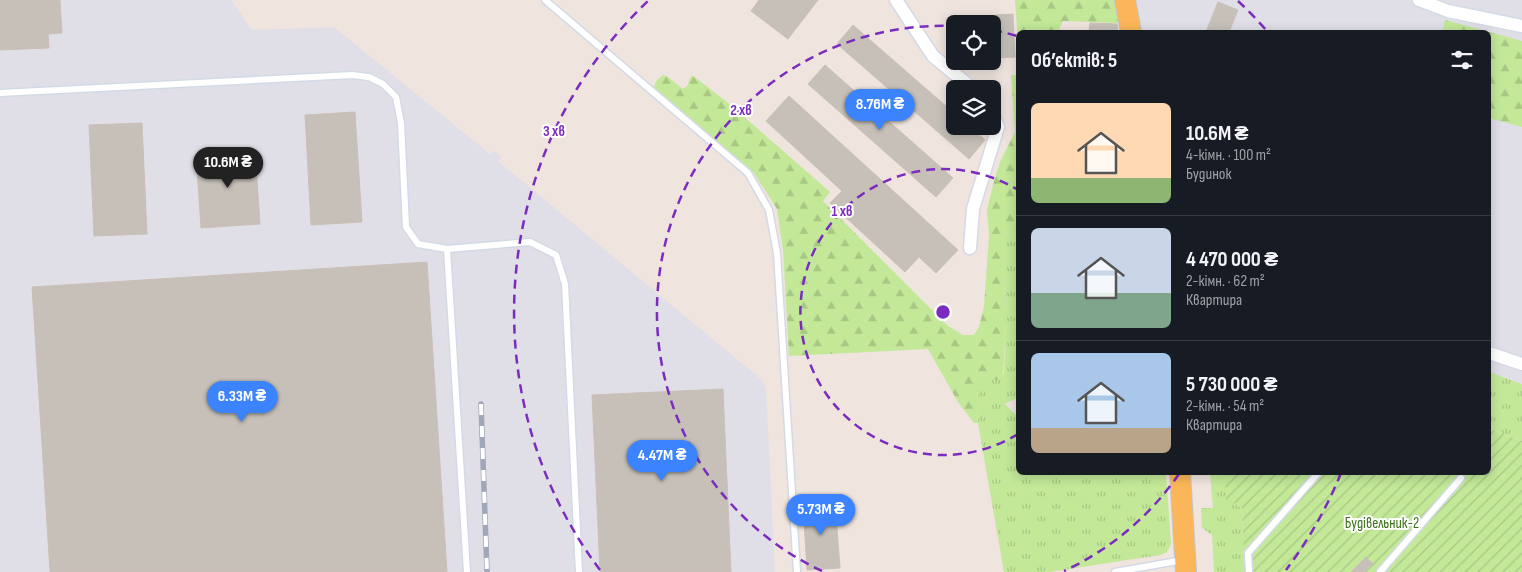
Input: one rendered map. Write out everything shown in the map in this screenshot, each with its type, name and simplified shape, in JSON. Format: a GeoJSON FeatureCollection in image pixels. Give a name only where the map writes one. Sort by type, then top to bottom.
{"type":"FeatureCollection","features":[{"type":"Feature","properties":{"kind":"main road"},"geometry":{"type":"LineString","coordinates":[[1125,0],[1131,30]]}},
{"type":"Feature","properties":{"kind":"main road"},"geometry":{"type":"LineString","coordinates":[[1180,475],[1186,566]]}},
{"type":"Feature","properties":{"kind":"street"},"geometry":{"type":"LineString","coordinates":[[896,0],[933,56],[962,80]]}},
{"type":"Feature","properties":{"kind":"street"},"geometry":{"type":"LineString","coordinates":[[1419,0],[1448,11],[1522,26]]}},
{"type":"Feature","properties":{"kind":"street"},"geometry":{"type":"LineString","coordinates":[[970,248],[973,209],[996,135]]}},
{"type":"Feature","properties":{"kind":"street"},"geometry":{"type":"LineString","coordinates":[[1491,354],[1522,364]]}},
{"type":"Feature","properties":{"kind":"lane"},"geometry":{"type":"LineString","coordinates":[[546,0],[748,173],[769,210],[777,253],[797,572]]}},
{"type":"Feature","properties":{"kind":"lane"},"geometry":{"type":"LineString","coordinates":[[0,93],[352,76],[369,77],[383,84],[396,97],[401,123],[406,228],[418,244],[447,249],[530,242],[556,255],[565,284],[579,572]]}},
{"type":"Feature","properties":{"kind":"lane"},"geometry":{"type":"LineString","coordinates":[[447,249],[467,572]]}},
{"type":"Feature","properties":{"kind":"lane"},"geometry":{"type":"LineString","coordinates":[[1249,572],[1248,553],[1316,475]]}},
{"type":"Feature","properties":{"kind":"lane"},"geometry":{"type":"LineString","coordinates":[[1380,572],[1461,478]]}},
{"type":"Feature","properties":{"kind":"lane"},"geometry":{"type":"LineString","coordinates":[[1118,572],[1186,566]]}},
{"type":"Feature","properties":{"kind":"shaded area"},"geometry":{"type":"Polygon","coordinates":[[[0,0],[231,0],[252,30],[334,27],[490,154],[494,151],[502,157],[498,161],[762,380],[766,388],[775,572],[0,572],[0,0]]]}},
{"type":"Feature","properties":{"kind":"shaded area"},"geometry":{"type":"Polygon","coordinates":[[[1135,0],[1522,0],[1522,384],[1491,373],[1491,30],[1141,30],[1135,0]]]}},
{"type":"Feature","properties":{"kind":"green space"},"geometry":{"type":"Polygon","coordinates":[[[1015,0],[1114,0],[1118,23],[1063,21],[1059,30],[1017,30],[1015,0]]]}},
{"type":"Feature","properties":{"kind":"green space"},"geometry":{"type":"Polygon","coordinates":[[[1445,20],[1482,30],[1442,30],[1445,20]]]}},
{"type":"Feature","properties":{"kind":"green space"},"geometry":{"type":"Polygon","coordinates":[[[1491,33],[1522,41],[1522,127],[1491,119],[1491,33]]]}},
{"type":"Feature","properties":{"kind":"green space"},"geometry":{"type":"Polygon","coordinates":[[[663,75],[668,77],[683,89],[687,86],[692,75],[727,102],[830,192],[823,201],[948,326],[963,335],[974,335],[979,327],[984,307],[989,236],[987,210],[1000,162],[1015,132],[1011,75],[1016,75],[1016,238],[1009,234],[1002,237],[1007,284],[1003,375],[999,380],[985,380],[978,401],[978,423],[974,423],[958,402],[928,349],[789,356],[783,250],[777,209],[754,173],[654,90],[656,81],[663,75]]]}},
{"type":"Feature","properties":{"kind":"green space"},"geometry":{"type":"Polygon","coordinates":[[[1009,234],[1016,238],[1016,398],[1005,404],[1016,415],[1016,475],[1166,475],[1171,544],[1167,552],[1161,555],[1050,572],[1004,572],[978,423],[979,396],[985,379],[999,380],[1004,374],[1007,284],[1002,237],[1009,234]]]}},
{"type":"Feature","properties":{"kind":"green space"},"geometry":{"type":"Polygon","coordinates":[[[1491,373],[1522,384],[1522,441],[1491,430],[1491,373]]]}},
{"type":"Feature","properties":{"kind":"green space","name":"Будівельник-2"},"geometry":{"type":"Polygon","coordinates":[[[1491,430],[1522,441],[1522,572],[1244,572],[1242,508],[1226,499],[1225,475],[1491,475],[1491,430]]]}},
{"type":"Feature","properties":{"kind":"green space"},"geometry":{"type":"Polygon","coordinates":[[[1210,475],[1225,475],[1227,499],[1242,508],[1244,572],[1214,572],[1212,535],[1202,528],[1201,508],[1213,508],[1210,475]]]}},
{"type":"Feature","properties":{"kind":"building"},"geometry":{"type":"Polygon","coordinates":[[[0,0],[60,0],[62,33],[48,34],[49,48],[0,50],[0,0]]]}},
{"type":"Feature","properties":{"kind":"building"},"geometry":{"type":"Polygon","coordinates":[[[759,0],[818,0],[788,39],[751,11],[759,0]]]}},
{"type":"Feature","properties":{"kind":"building"},"geometry":{"type":"Polygon","coordinates":[[[1218,2],[1238,10],[1230,30],[1207,30],[1218,2]]]}},
{"type":"Feature","properties":{"kind":"building"},"geometry":{"type":"Polygon","coordinates":[[[1013,14],[1015,57],[1001,58],[1001,15],[996,15],[1013,14]]]}},
{"type":"Feature","properties":{"kind":"building"},"geometry":{"type":"Polygon","coordinates":[[[1090,23],[1117,24],[1118,30],[1089,30],[1090,23]]]}},
{"type":"Feature","properties":{"kind":"building"},"geometry":{"type":"Polygon","coordinates":[[[853,25],[946,106],[946,135],[979,135],[985,140],[969,159],[837,44],[853,25]]]}},
{"type":"Feature","properties":{"kind":"building"},"geometry":{"type":"Polygon","coordinates":[[[825,65],[953,178],[936,197],[808,84],[825,65]]]}},
{"type":"Feature","properties":{"kind":"building"},"geometry":{"type":"Polygon","coordinates":[[[789,96],[958,250],[936,273],[919,257],[905,272],[830,203],[842,191],[766,121],[789,96]]]}},
{"type":"Feature","properties":{"kind":"building"},"geometry":{"type":"Polygon","coordinates":[[[355,112],[362,222],[311,225],[305,115],[355,112]]]}},
{"type":"Feature","properties":{"kind":"building"},"geometry":{"type":"Polygon","coordinates":[[[142,123],[147,234],[94,236],[89,125],[142,123]]]}},
{"type":"Feature","properties":{"kind":"building"},"geometry":{"type":"Polygon","coordinates":[[[255,150],[260,224],[201,228],[196,154],[255,150]]]}},
{"type":"Feature","properties":{"kind":"building"},"geometry":{"type":"Polygon","coordinates":[[[427,262],[447,572],[50,572],[32,287],[427,262]]]}},
{"type":"Feature","properties":{"kind":"building"},"geometry":{"type":"Polygon","coordinates":[[[723,389],[731,572],[600,572],[592,395],[723,389]]]}},
{"type":"Feature","properties":{"kind":"building"},"geometry":{"type":"Polygon","coordinates":[[[835,502],[840,568],[807,570],[803,504],[835,502]]]}},
{"type":"Feature","properties":{"kind":"building"},"geometry":{"type":"Polygon","coordinates":[[[1366,557],[1373,564],[1365,572],[1351,572],[1366,557]]]}},
{"type":"Feature","properties":{"kind":"railway"},"geometry":{"type":"LineString","coordinates":[[481,404],[487,572]]}}]}
